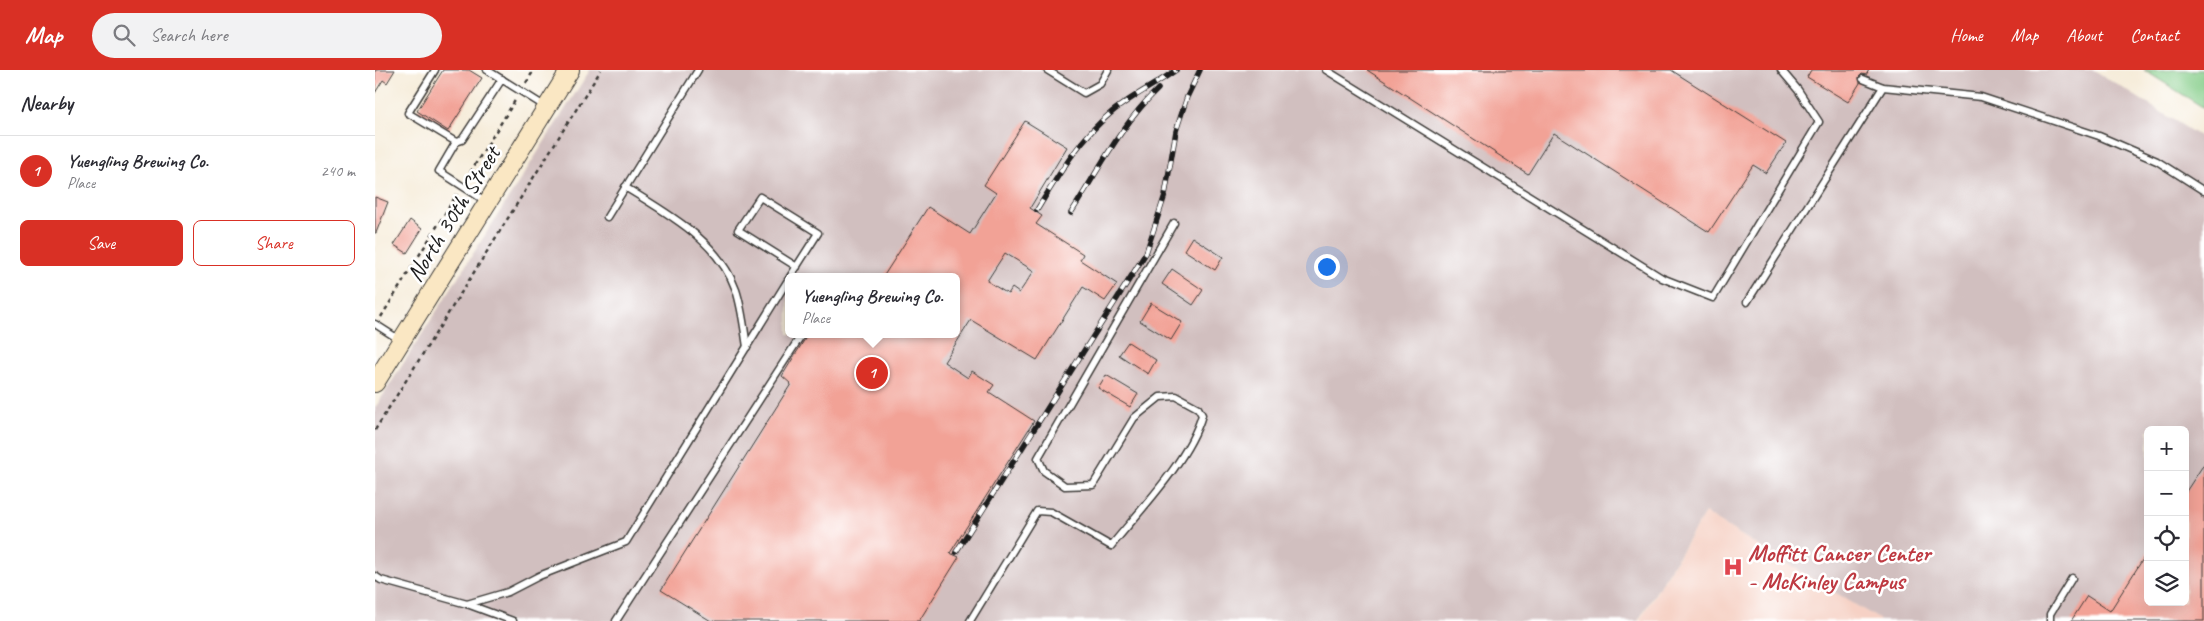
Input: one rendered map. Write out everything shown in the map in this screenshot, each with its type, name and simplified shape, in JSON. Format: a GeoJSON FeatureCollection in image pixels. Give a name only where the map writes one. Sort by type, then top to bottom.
{"type":"FeatureCollection","features":[{"type":"Feature","properties":{"kind":"main road","name":"North 30th Street"},"geometry":{"type":"LineString","coordinates":[[375,383],[571,70]]}},
{"type":"Feature","properties":{"kind":"lane"},"geometry":{"type":"LineString","coordinates":[[435,70],[408,114],[457,142]]}},
{"type":"Feature","properties":{"kind":"lane"},"geometry":{"type":"LineString","coordinates":[[487,70],[547,108]]}},
{"type":"Feature","properties":{"kind":"lane"},"geometry":{"type":"LineString","coordinates":[[607,217],[698,70]]}},
{"type":"Feature","properties":{"kind":"lane"},"geometry":{"type":"LineString","coordinates":[[1047,70],[1083,93],[1100,84],[1108,70]]}},
{"type":"Feature","properties":{"kind":"lane"},"geometry":{"type":"LineString","coordinates":[[1326,70],[1662,278],[1713,298],[1819,122],[1798,90],[1781,70]]}},
{"type":"Feature","properties":{"kind":"lane"},"geometry":{"type":"LineString","coordinates":[[487,203],[439,171],[457,142],[462,140],[502,79]]}},
{"type":"Feature","properties":{"kind":"lane"},"geometry":{"type":"LineString","coordinates":[[1863,79],[1883,87],[1981,97],[2099,136],[2157,161],[2204,191]]}},
{"type":"Feature","properties":{"kind":"lane"},"geometry":{"type":"LineString","coordinates":[[1747,302],[1883,87]]}},
{"type":"Feature","properties":{"kind":"lane"},"geometry":{"type":"LineString","coordinates":[[625,187],[688,228],[712,249],[726,269],[735,290],[747,347]]}},
{"type":"Feature","properties":{"kind":"lane"},"geometry":{"type":"LineString","coordinates":[[793,273],[797,267],[817,233],[760,197],[738,230],[797,267]]}},
{"type":"Feature","properties":{"kind":"lane"},"geometry":{"type":"LineString","coordinates":[[970,621],[1037,511],[1051,512],[1111,546],[1176,466],[1197,432],[1202,415],[1198,408],[1176,396],[1161,397],[1134,418],[1093,485],[1065,486],[1044,471],[1038,458],[1174,223]]}},
{"type":"Feature","properties":{"kind":"lane"},"geometry":{"type":"LineString","coordinates":[[467,604],[508,592],[539,576],[626,542],[785,285]]}},
{"type":"Feature","properties":{"kind":"lane"},"geometry":{"type":"LineString","coordinates":[[376,325],[402,341]]}},
{"type":"Feature","properties":{"kind":"lane"},"geometry":{"type":"LineString","coordinates":[[616,621],[799,338]]}},
{"type":"Feature","properties":{"kind":"lane"},"geometry":{"type":"LineString","coordinates":[[375,576],[381,580],[467,604],[513,621]]}},
{"type":"Feature","properties":{"kind":"lane"},"geometry":{"type":"LineString","coordinates":[[2050,621],[2050,614],[2072,578]]}},
{"type":"Feature","properties":{"kind":"path"},"geometry":{"type":"LineString","coordinates":[[376,325],[534,70]]}},
{"type":"Feature","properties":{"kind":"path"},"geometry":{"type":"LineString","coordinates":[[375,430],[601,70]]}},
{"type":"Feature","properties":{"kind":"shaded area"},"geometry":{"type":"Polygon","coordinates":[[[590,70],[2094,70],[2204,139],[2204,621],[1882,621],[1705,513],[1638,621],[375,621],[375,408],[590,70]]]}},
{"type":"Feature","properties":{"kind":"shaded area","name":"Moffitt Cancer Center - McKinley Campus"},"geometry":{"type":"Polygon","coordinates":[[[1705,513],[1882,621],[1639,621],[1705,513]]]}},
{"type":"Feature","properties":{"kind":"green space"},"geometry":{"type":"Polygon","coordinates":[[[2144,70],[2204,70],[2204,108],[2144,70]]]}},
{"type":"Feature","properties":{"kind":"building"},"geometry":{"type":"Polygon","coordinates":[[[375,70],[395,70],[387,83],[383,80],[375,93],[375,70]]]}},
{"type":"Feature","properties":{"kind":"building"},"geometry":{"type":"Polygon","coordinates":[[[443,70],[469,70],[482,78],[448,131],[417,111],[443,70]]]}},
{"type":"Feature","properties":{"kind":"building"},"geometry":{"type":"Polygon","coordinates":[[[1367,70],[1671,70],[1786,143],[1766,173],[1753,165],[1709,232],[1554,133],[1528,174],[1367,70]]]}},
{"type":"Feature","properties":{"kind":"building"},"geometry":{"type":"Polygon","coordinates":[[[1811,70],[1869,70],[1866,75],[1862,74],[1859,77],[1860,83],[1848,102],[1807,77],[1811,70]]]}},
{"type":"Feature","properties":{"kind":"building"},"geometry":{"type":"Polygon","coordinates":[[[1025,121],[1067,147],[1030,208],[1042,216],[1036,224],[1083,254],[1080,260],[1117,284],[1105,301],[1083,287],[1037,360],[971,320],[960,337],[960,273],[886,273],[928,207],[970,234],[996,193],[984,185],[1025,121]],[[1005,253],[987,281],[1008,294],[1012,288],[1019,293],[1034,271],[1005,253]]]}},
{"type":"Feature","properties":{"kind":"building"},"geometry":{"type":"Polygon","coordinates":[[[375,197],[388,202],[376,233],[375,233],[375,197]]]}},
{"type":"Feature","properties":{"kind":"building"},"geometry":{"type":"Polygon","coordinates":[[[410,220],[422,229],[407,253],[394,245],[410,220]]]}},
{"type":"Feature","properties":{"kind":"building"},"geometry":{"type":"Polygon","coordinates":[[[1192,237],[1223,257],[1215,270],[1184,250],[1192,237]]]}},
{"type":"Feature","properties":{"kind":"building"},"geometry":{"type":"Polygon","coordinates":[[[1172,269],[1203,290],[1193,305],[1162,284],[1172,269]]]}},
{"type":"Feature","properties":{"kind":"building"},"geometry":{"type":"Polygon","coordinates":[[[1151,303],[1182,322],[1171,340],[1140,321],[1151,303]]]}},
{"type":"Feature","properties":{"kind":"building"},"geometry":{"type":"Polygon","coordinates":[[[806,338],[959,338],[944,362],[968,378],[972,371],[994,385],[989,392],[1034,421],[950,553],[959,557],[919,621],[711,621],[661,590],[791,384],[782,376],[806,338]]]}},
{"type":"Feature","properties":{"kind":"building"},"geometry":{"type":"Polygon","coordinates":[[[1128,342],[1156,360],[1148,374],[1119,355],[1128,342]]]}},
{"type":"Feature","properties":{"kind":"building"},"geometry":{"type":"Polygon","coordinates":[[[1106,375],[1138,394],[1130,407],[1098,388],[1106,375]]]}},
{"type":"Feature","properties":{"kind":"building"},"geometry":{"type":"Polygon","coordinates":[[[2204,464],[2204,621],[2071,621],[2087,596],[2110,611],[2144,557],[2144,606],[2189,606],[2189,487],[2204,464]]]}},
{"type":"Feature","properties":{"kind":"railway"},"geometry":{"type":"LineString","coordinates":[[1037,210],[1070,158],[1100,122],[1120,106],[1176,70]]}},
{"type":"Feature","properties":{"kind":"railway"},"geometry":{"type":"LineString","coordinates":[[956,552],[1146,253],[1165,195],[1176,131],[1187,97],[1200,70]]}},
{"type":"Feature","properties":{"kind":"railway"},"geometry":{"type":"LineString","coordinates":[[1071,213],[1122,132],[1145,102],[1158,89]]}},
{"type":"Feature","properties":{"kind":"place","name":"Yuengling Brewing Co."},"geometry":{"type":"Point","coordinates":[872,373]}},
{"type":"Feature","properties":{"kind":"place","name":"Moffitt Cancer Center - McKinley Campus"},"geometry":{"type":"Point","coordinates":[1733,567]}}]}
